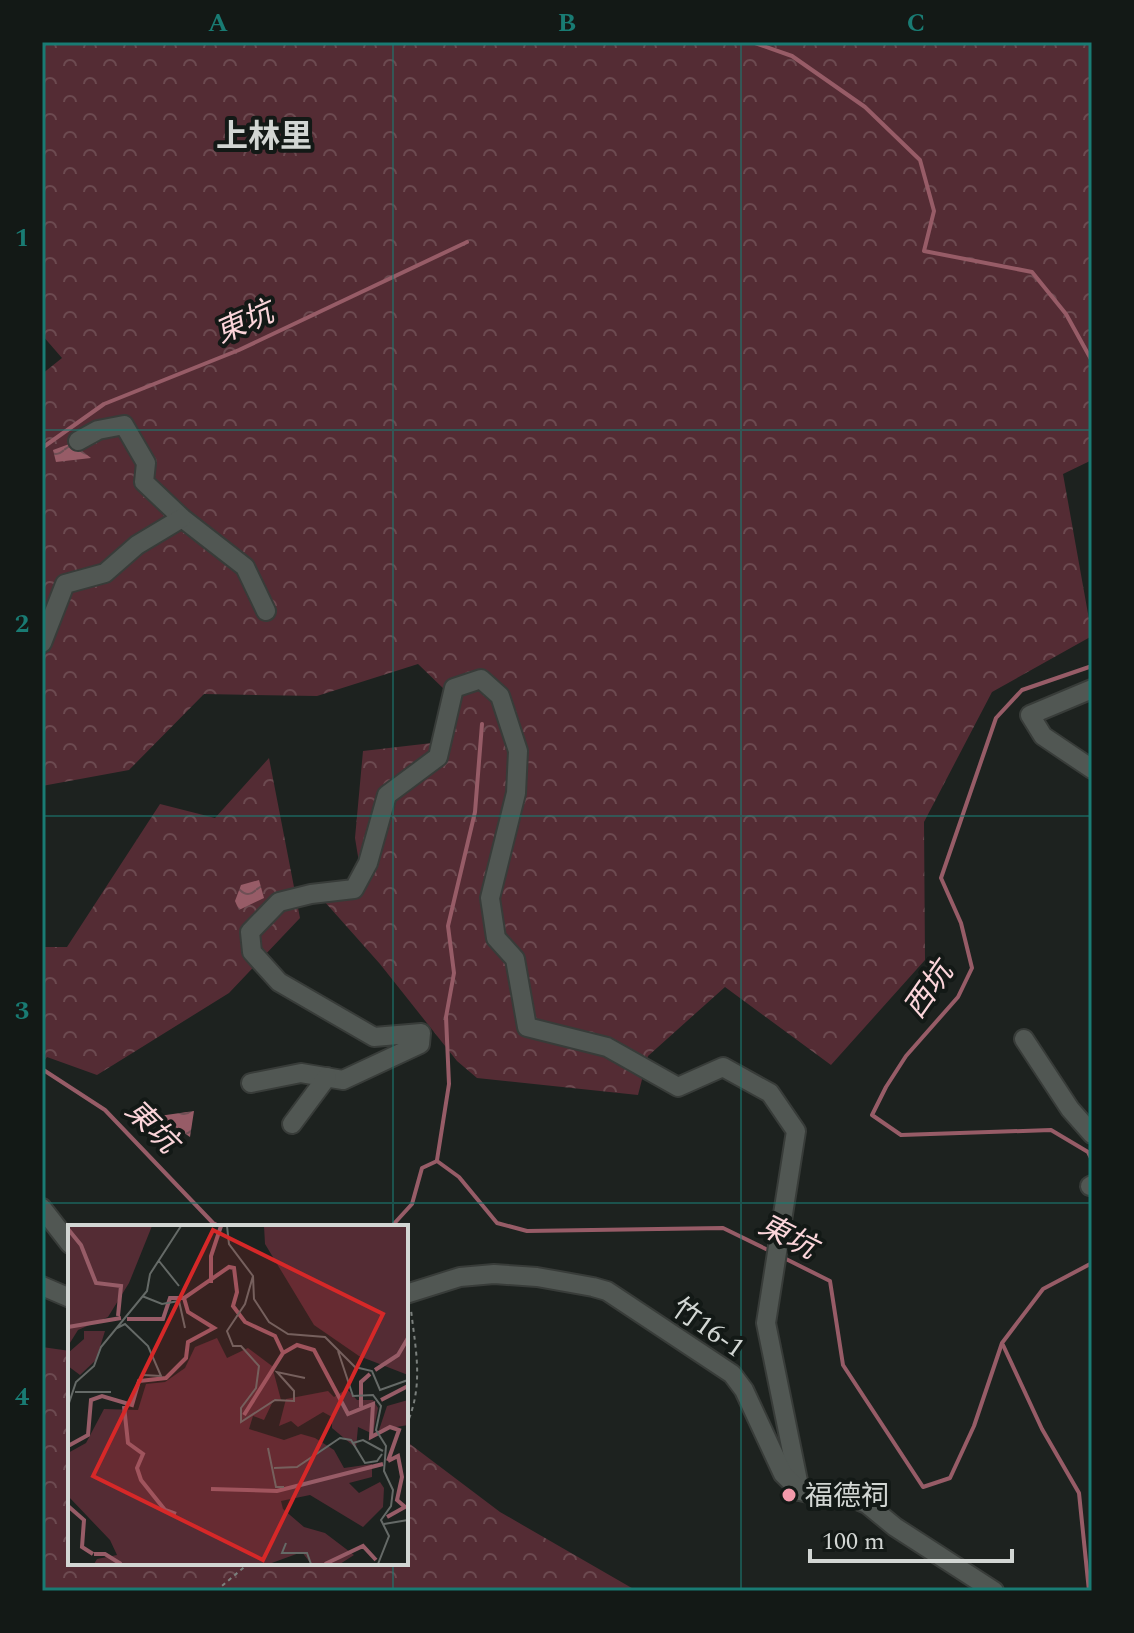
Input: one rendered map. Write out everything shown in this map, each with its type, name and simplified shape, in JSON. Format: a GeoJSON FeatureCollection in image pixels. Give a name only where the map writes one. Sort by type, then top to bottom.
{"type":"FeatureCollection","features":[{"type":"Feature","properties":{"kind":"street"},"geometry":{"type":"LineString","coordinates":[[78,441],[98,430],[124,425],[146,463],[144,482],[182,518],[245,567],[266,611]]}},
{"type":"Feature","properties":{"kind":"street"},"geometry":{"type":"LineString","coordinates":[[42,643],[65,584],[105,573],[137,545],[182,518]]}},
{"type":"Feature","properties":{"kind":"street"},"geometry":{"type":"LineString","coordinates":[[251,1083],[301,1073],[343,1080],[420,1044],[421,1033],[374,1037],[279,982],[252,952],[250,932],[279,902],[311,894],[354,889],[368,863],[387,795],[438,757],[454,688],[481,679],[500,696],[518,751],[516,793],[490,898],[496,938],[515,959],[527,1027],[607,1047],[678,1087],[723,1067],[770,1093],[796,1131],[766,1323],[800,1491],[825,1497],[848,1496],[867,1504],[895,1527],[994,1591]]}},
{"type":"Feature","properties":{"kind":"street"},"geometry":{"type":"LineString","coordinates":[[1092,689],[1030,715],[1043,736],[1092,769]]}},
{"type":"Feature","properties":{"kind":"street"},"geometry":{"type":"LineString","coordinates":[[1024,1039],[1070,1109],[1092,1134]]}},
{"type":"Feature","properties":{"kind":"street"},"geometry":{"type":"LineString","coordinates":[[292,1124],[327,1077]]}},
{"type":"Feature","properties":{"kind":"street"},"geometry":{"type":"LineString","coordinates":[[42,1208],[68,1241]]}},
{"type":"Feature","properties":{"kind":"street","name":"竹16-1"},"geometry":{"type":"LineString","coordinates":[[408,1293],[460,1277],[494,1274],[537,1277],[607,1291],[732,1374],[744,1390],[783,1474],[800,1491]]}},
{"type":"Feature","properties":{"kind":"street"},"geometry":{"type":"LineString","coordinates":[[42,1286],[68,1297]]}},
{"type":"Feature","properties":{"kind":"path"},"geometry":{"type":"LineString","coordinates":[[408,1300],[418,1375],[416,1404],[408,1422]]}},
{"type":"Feature","properties":{"kind":"path"},"geometry":{"type":"LineString","coordinates":[[216,1591],[247,1565]]}},
{"type":"Feature","properties":{"kind":"green space"},"geometry":{"type":"Polygon","coordinates":[[[42,42],[1092,42],[1092,460],[1063,474],[1092,636],[992,692],[924,822],[925,960],[831,1065],[725,987],[648,1056],[638,1095],[477,1078],[457,1061],[380,964],[324,901],[364,893],[355,838],[363,751],[432,743],[445,690],[418,664],[317,696],[204,694],[129,770],[42,786],[42,374],[62,358],[42,335],[42,42]]]}},
{"type":"Feature","properties":{"kind":"green space"},"geometry":{"type":"Polygon","coordinates":[[[269,758],[300,918],[229,993],[97,1075],[47,1057],[42,1064],[42,947],[67,947],[160,804],[215,818],[269,758]]]}},
{"type":"Feature","properties":{"kind":"green space"},"geometry":{"type":"Polygon","coordinates":[[[42,1347],[68,1351],[68,1565],[408,1565],[408,1443],[500,1512],[637,1591],[42,1591],[42,1347]]]}},
{"type":"Feature","properties":{"kind":"water"},"geometry":{"type":"Polygon","coordinates":[[[72,443],[91,458],[56,462],[53,450],[72,443]]]}},
{"type":"Feature","properties":{"kind":"water"},"geometry":{"type":"Polygon","coordinates":[[[259,880],[264,898],[239,910],[235,901],[241,885],[259,880]]]}},
{"type":"Feature","properties":{"kind":"water"},"geometry":{"type":"Polygon","coordinates":[[[194,1111],[190,1137],[159,1116],[194,1111]]]}},
{"type":"Feature","properties":{"kind":"waterway"},"geometry":{"type":"LineString","coordinates":[[752,42],[792,56],[865,107],[920,160],[934,211],[924,251],[1032,272],[1066,314],[1092,361]]}},
{"type":"Feature","properties":{"kind":"waterway","name":"東坑"},"geometry":{"type":"LineString","coordinates":[[42,448],[104,404],[239,350],[467,242]]}},
{"type":"Feature","properties":{"kind":"waterway","name":"西坑"},"geometry":{"type":"LineString","coordinates":[[1092,666],[1022,690],[996,718],[941,878],[961,923],[972,968],[958,997],[906,1056],[872,1115],[901,1135],[1051,1130],[1088,1152],[1092,1160]]}},
{"type":"Feature","properties":{"kind":"waterway"},"geometry":{"type":"LineString","coordinates":[[437,1160],[449,1084],[446,1017],[454,973],[448,926],[475,812],[482,724]]}},
{"type":"Feature","properties":{"kind":"waterway","name":"東坑"},"geometry":{"type":"LineString","coordinates":[[42,1069],[105,1110],[217,1225]]}},
{"type":"Feature","properties":{"kind":"waterway","name":"東坑"},"geometry":{"type":"LineString","coordinates":[[393,1225],[412,1204],[422,1168],[437,1161],[459,1177],[497,1223],[527,1231],[723,1228],[772,1252]]}},
{"type":"Feature","properties":{"kind":"waterway","name":"東坑"},"geometry":{"type":"LineString","coordinates":[[784,1258],[830,1281],[843,1365],[923,1487],[950,1478],[974,1426],[1002,1343],[1043,1289],[1092,1263]]}},
{"type":"Feature","properties":{"kind":"waterway"},"geometry":{"type":"LineString","coordinates":[[1003,1345],[1042,1429],[1079,1493],[1089,1591]]}},
{"type":"Feature","properties":{"kind":"place","name":"福德祠"},"geometry":{"type":"Point","coordinates":[789,1495]}},
{"type":"Feature","properties":{"kind":"district","name":"上林里"},"geometry":{"type":"Point","coordinates":[264,136]}}]}
